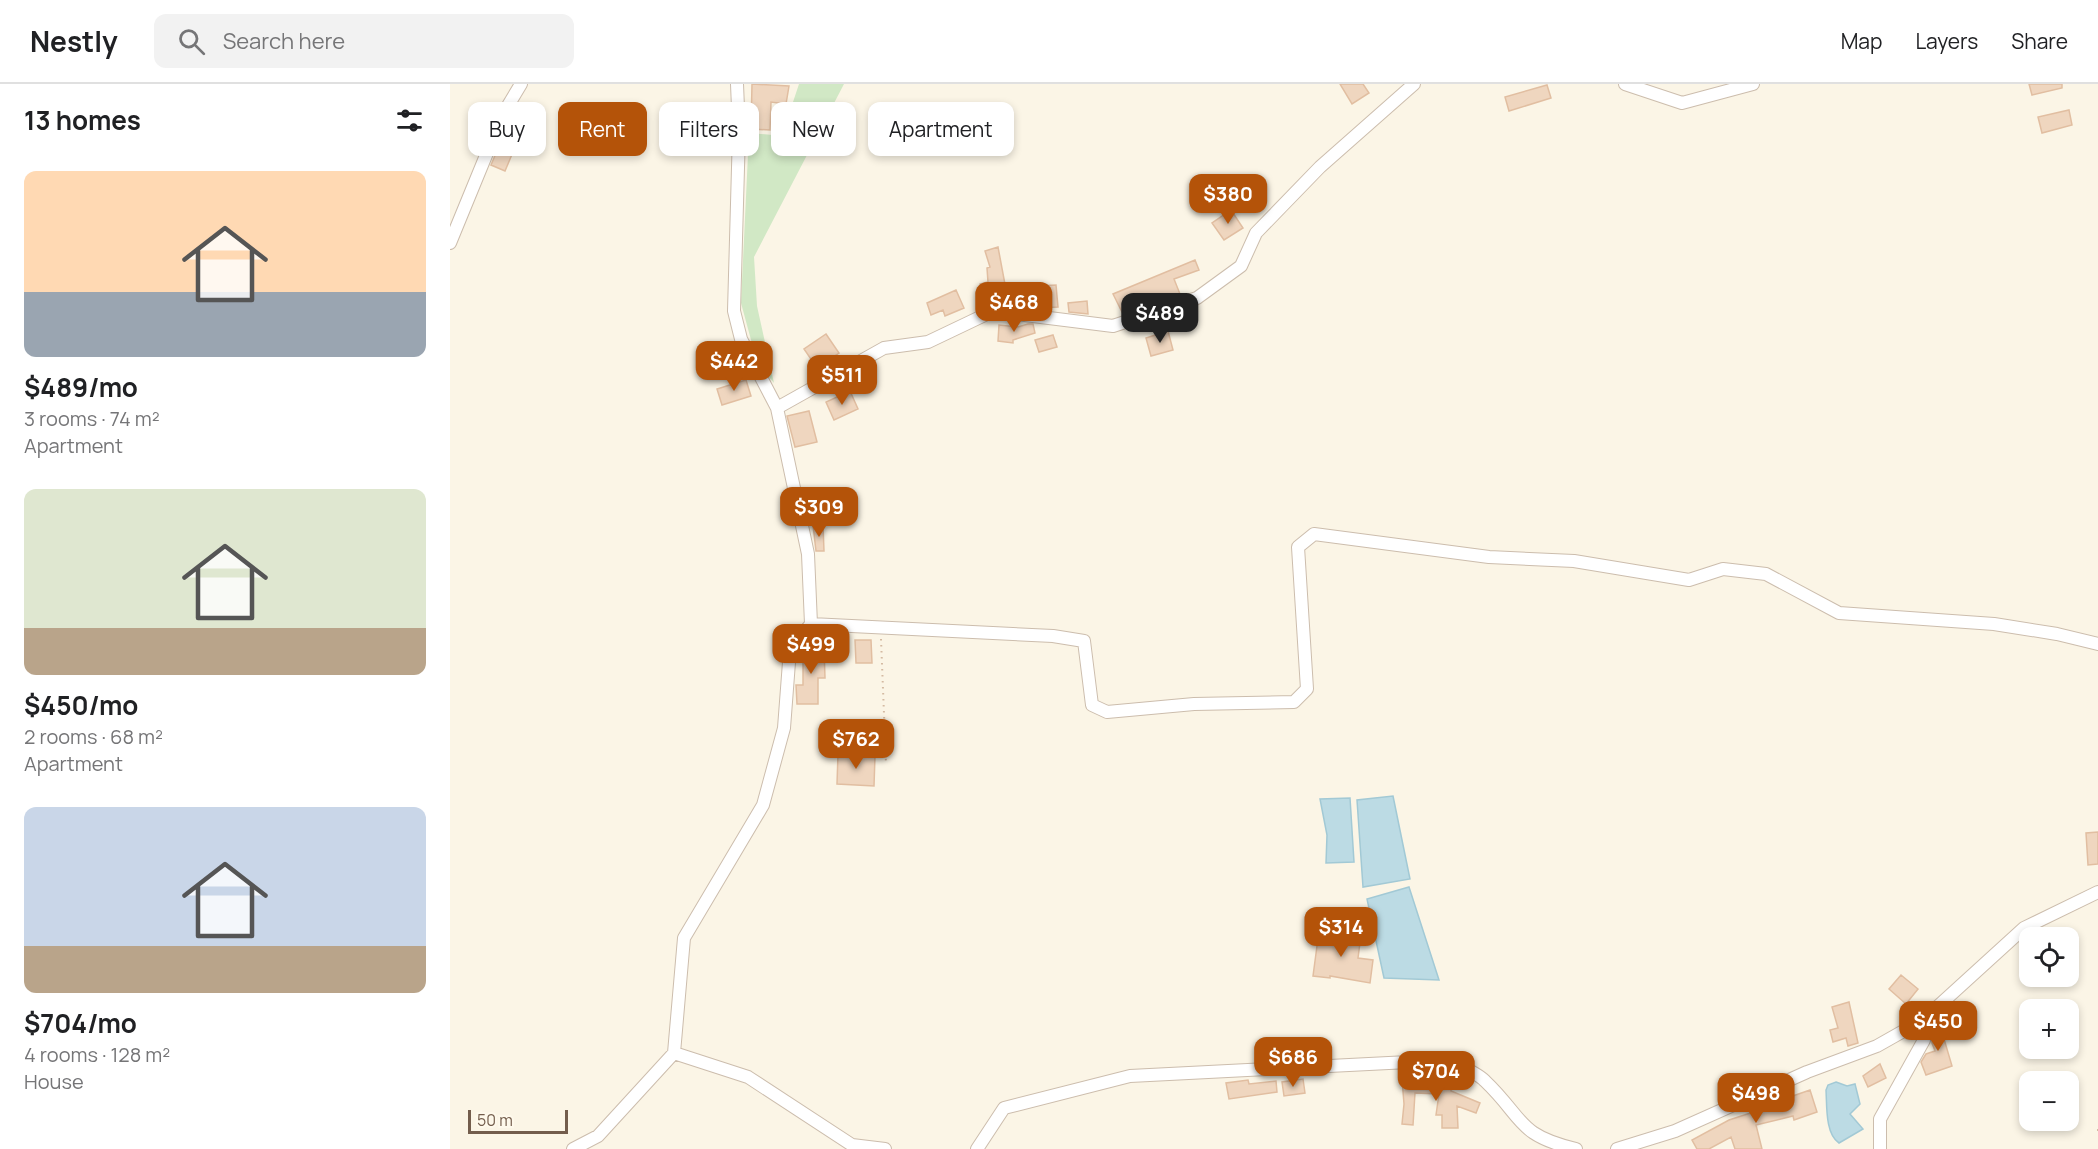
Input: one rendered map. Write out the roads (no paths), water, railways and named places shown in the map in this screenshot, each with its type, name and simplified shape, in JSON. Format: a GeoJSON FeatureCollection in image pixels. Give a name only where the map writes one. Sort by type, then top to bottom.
{"type":"FeatureCollection","features":[{"type":"Feature","properties":{"kind":"street"},"geometry":{"type":"LineString","coordinates":[[450,243],[503,114],[521,84]]}},
{"type":"Feature","properties":{"kind":"street"},"geometry":{"type":"LineString","coordinates":[[573,1149],[598,1136],[674,1053],[684,938],[763,805],[784,728],[790,649],[811,624],[808,554],[777,408],[741,339],[734,311],[739,132],[737,84]]}},
{"type":"Feature","properties":{"kind":"street"},"geometry":{"type":"LineString","coordinates":[[777,408],[884,348],[928,342],[993,311],[1113,326],[1197,298],[1241,266],[1256,233],[1320,167],[1414,84]]}},
{"type":"Feature","properties":{"kind":"street"},"geometry":{"type":"LineString","coordinates":[[1625,84],[1682,103],[1753,84]]}},
{"type":"Feature","properties":{"kind":"street"},"geometry":{"type":"LineString","coordinates":[[811,624],[1053,636],[1084,641],[1092,705],[1107,712],[1194,704],[1294,702],[1306,689],[1298,547],[1314,534],[1489,556],[1574,561],[1689,580],[1723,569],[1766,574],[1839,613],[1994,624],[2057,634],[2098,644]]}},
{"type":"Feature","properties":{"kind":"street"},"geometry":{"type":"LineString","coordinates":[[1617,1149],[1675,1131],[1807,1072],[1877,1047],[1923,1020],[2024,928],[2098,892]]}},
{"type":"Feature","properties":{"kind":"street"},"geometry":{"type":"LineString","coordinates":[[1880,1149],[1880,1119],[1924,1040],[1923,1020]]}},
{"type":"Feature","properties":{"kind":"street"},"geometry":{"type":"LineString","coordinates":[[674,1053],[748,1077],[852,1145],[885,1149]]}},
{"type":"Feature","properties":{"kind":"street"},"geometry":{"type":"LineString","coordinates":[[977,1149],[1004,1108],[1130,1076],[1448,1060],[1484,1079],[1522,1126],[1547,1142],[1576,1149]]}},
{"type":"Feature","properties":{"kind":"water"},"geometry":{"type":"Polygon","coordinates":[[[1393,796],[1410,879],[1363,887],[1357,800],[1393,796]]]}},
{"type":"Feature","properties":{"kind":"water"},"geometry":{"type":"Polygon","coordinates":[[[1350,798],[1354,862],[1326,863],[1327,835],[1320,799],[1350,798]]]}},
{"type":"Feature","properties":{"kind":"water"},"geometry":{"type":"Polygon","coordinates":[[[1409,887],[1439,980],[1384,978],[1367,899],[1409,887]]]}},
{"type":"Feature","properties":{"kind":"water"},"geometry":{"type":"Polygon","coordinates":[[[1836,1082],[1847,1086],[1855,1084],[1860,1104],[1850,1114],[1863,1129],[1839,1143],[1831,1133],[1826,1103],[1828,1085],[1836,1082]]]}}]}
